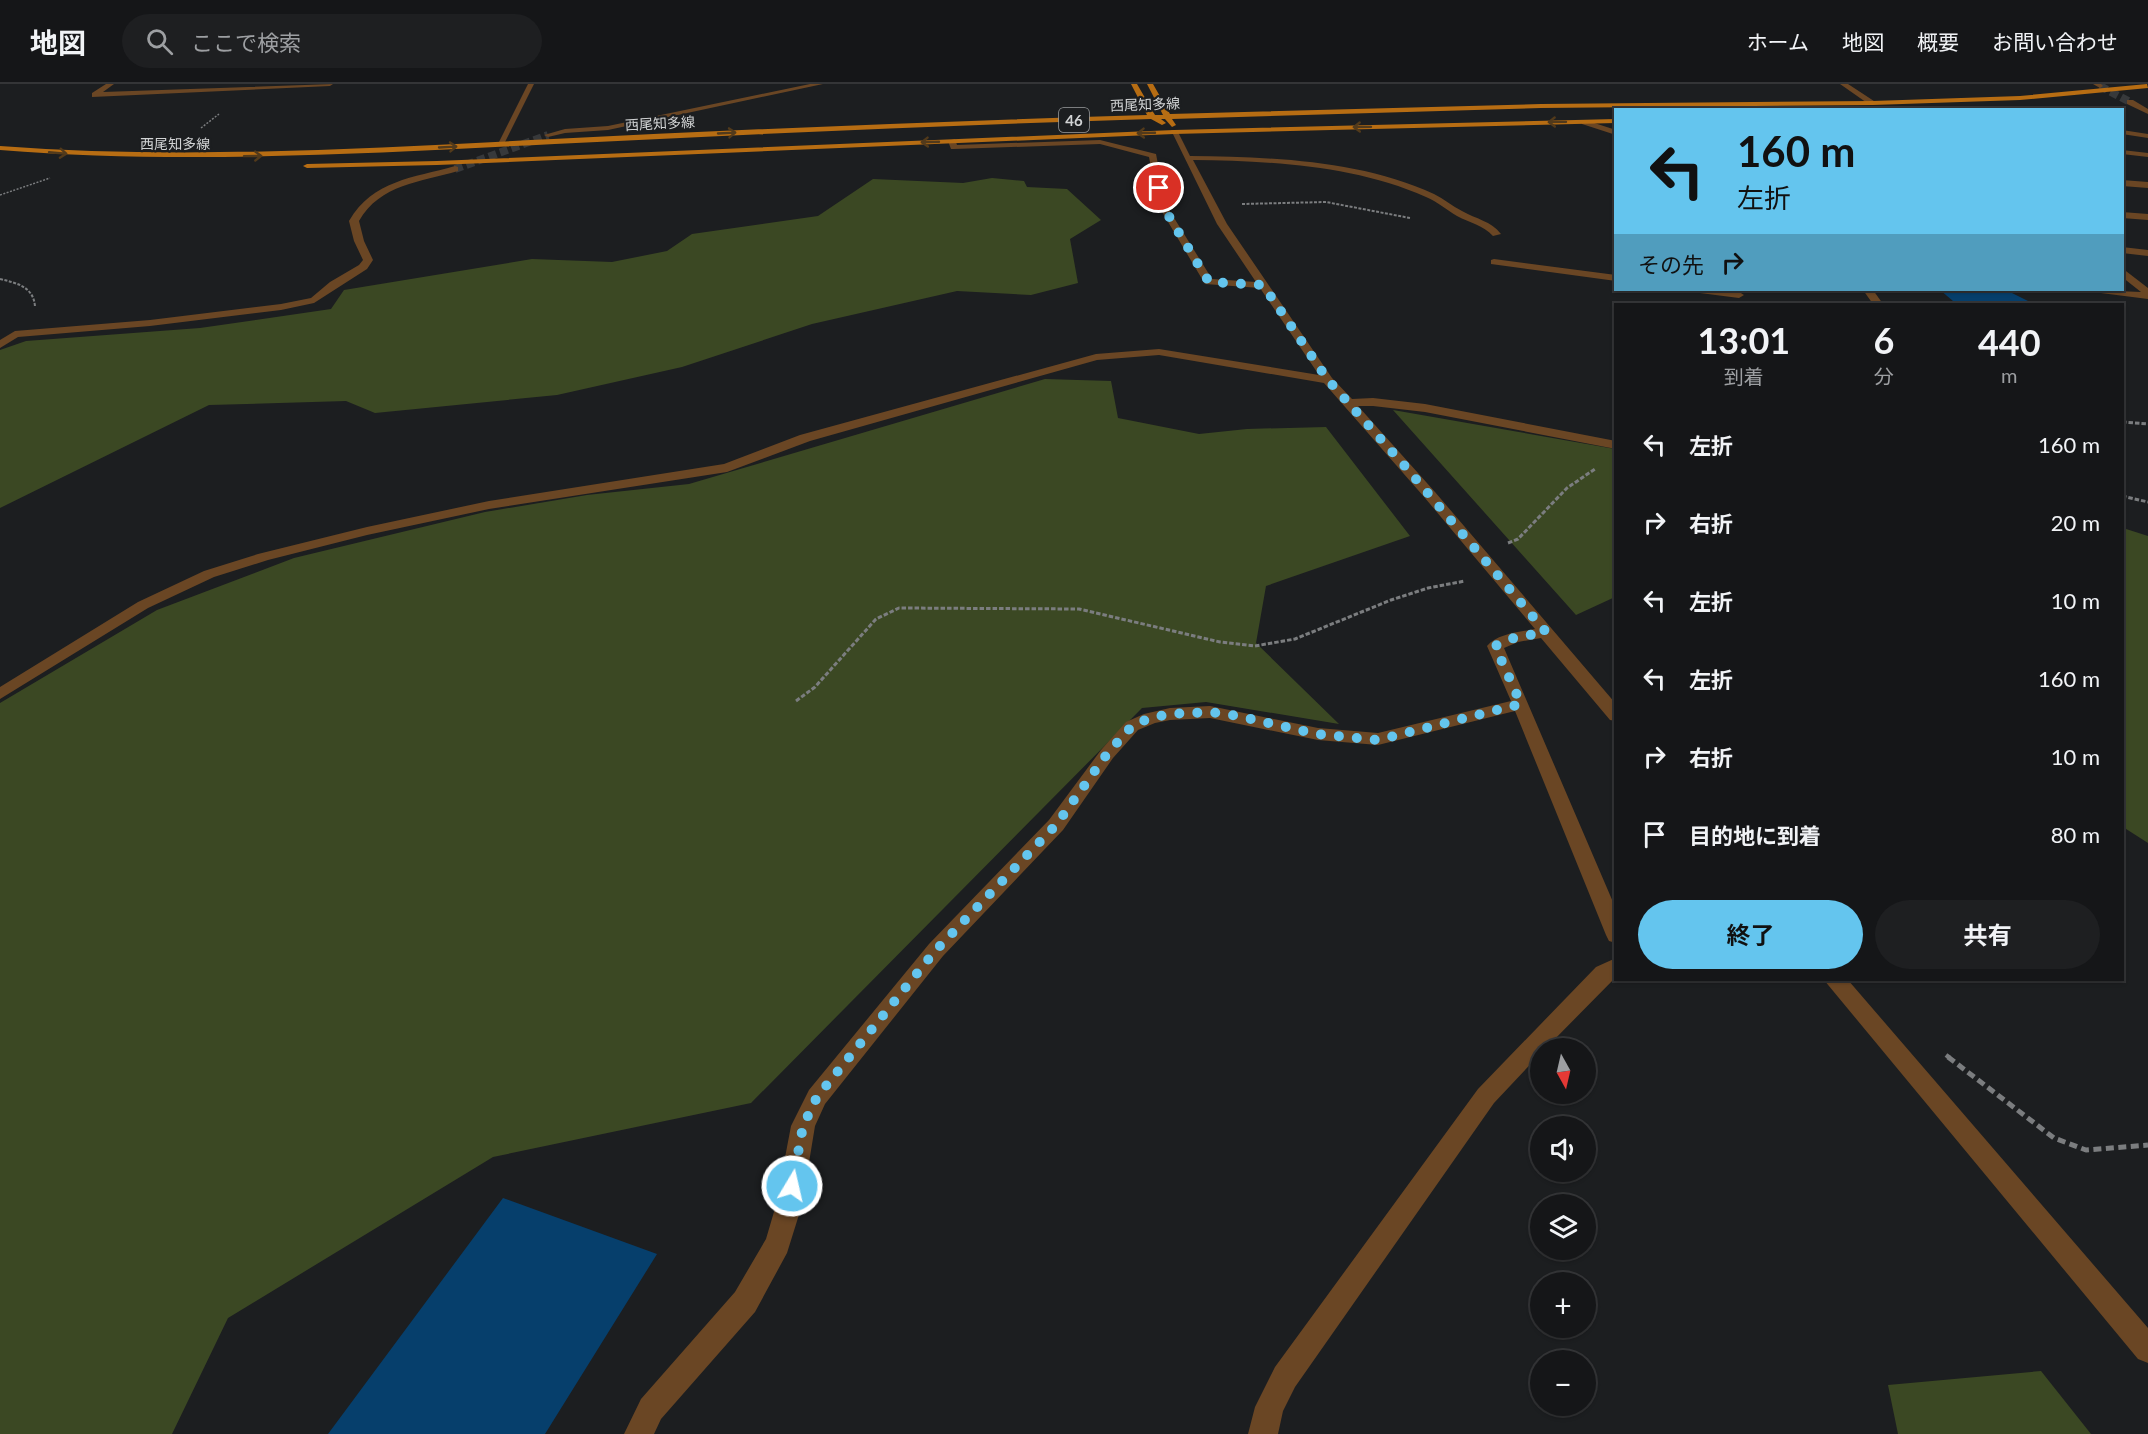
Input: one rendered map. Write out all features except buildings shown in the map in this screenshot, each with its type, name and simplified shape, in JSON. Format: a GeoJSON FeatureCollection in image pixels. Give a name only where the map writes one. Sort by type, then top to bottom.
{"type":"FeatureCollection","features":[{"type":"Feature","properties":{"kind":"main road"},"geometry":{"type":"LineString","coordinates":[[1134,84],[1152,117],[1174,132]]}},
{"type":"Feature","properties":{"kind":"main road"},"geometry":{"type":"LineString","coordinates":[[1150,84],[1174,132]]}},
{"type":"Feature","properties":{"kind":"main road","name":"西尾知多線"},"geometry":{"type":"LineString","coordinates":[[0,147],[82,155],[162,157],[277,155],[880,125],[1544,106],[1874,103],[2020,98],[2148,86]]}},
{"type":"Feature","properties":{"kind":"main road"},"geometry":{"type":"LineString","coordinates":[[1948,108],[2036,104],[2148,94]]}},
{"type":"Feature","properties":{"kind":"main road","name":"西尾知多線"},"geometry":{"type":"LineString","coordinates":[[297,166],[437,163],[1174,132],[1614,121]]}},
{"type":"Feature","properties":{"kind":"street"},"geometry":{"type":"LineString","coordinates":[[111,84],[95,95],[330,84]]}},
{"type":"Feature","properties":{"kind":"street"},"geometry":{"type":"LineString","coordinates":[[500,144],[531,84]]}},
{"type":"Feature","properties":{"kind":"street"},"geometry":{"type":"LineString","coordinates":[[548,135],[565,131],[608,128],[820,84]]}},
{"type":"Feature","properties":{"kind":"street"},"geometry":{"type":"LineString","coordinates":[[1843,84],[1874,103]]}},
{"type":"Feature","properties":{"kind":"street"},"geometry":{"type":"LineString","coordinates":[[2130,102],[2148,112]]}},
{"type":"Feature","properties":{"kind":"street"},"geometry":{"type":"LineString","coordinates":[[1585,122],[1614,132]]}},
{"type":"Feature","properties":{"kind":"street"},"geometry":{"type":"LineString","coordinates":[[1174,132],[1190,158],[1222,224],[1328,380],[1475,548],[1614,714]]}},
{"type":"Feature","properties":{"kind":"street"},"geometry":{"type":"LineString","coordinates":[[2124,132],[2148,136]]}},
{"type":"Feature","properties":{"kind":"street"},"geometry":{"type":"LineString","coordinates":[[952,141],[954,147],[1100,142],[1153,156],[1162,205],[1209,282],[1263,285]]}},
{"type":"Feature","properties":{"kind":"street"},"geometry":{"type":"LineString","coordinates":[[2124,152],[2148,155]]}},
{"type":"Feature","properties":{"kind":"street"},"geometry":{"type":"LineString","coordinates":[[1190,158],[1224,158],[1360,173],[1432,196],[1454,211],[1490,227],[1496,234]]}},
{"type":"Feature","properties":{"kind":"street"},"geometry":{"type":"LineString","coordinates":[[0,345],[15,334],[233,314],[314,300],[334,284],[363,267],[368,260],[359,241],[354,221],[363,205],[373,196],[396,184],[455,169]]}},
{"type":"Feature","properties":{"kind":"street"},"geometry":{"type":"LineString","coordinates":[[2124,183],[2148,185]]}},
{"type":"Feature","properties":{"kind":"street"},"geometry":{"type":"LineString","coordinates":[[2124,215],[2148,218]]}},
{"type":"Feature","properties":{"kind":"street"},"geometry":{"type":"LineString","coordinates":[[2124,250],[2148,253]]}},
{"type":"Feature","properties":{"kind":"street"},"geometry":{"type":"LineString","coordinates":[[1494,262],[1614,278]]}},
{"type":"Feature","properties":{"kind":"street"},"geometry":{"type":"LineString","coordinates":[[2124,273],[2148,295]]}},
{"type":"Feature","properties":{"kind":"street"},"geometry":{"type":"LineString","coordinates":[[1706,291],[1739,296]]}},
{"type":"Feature","properties":{"kind":"street"},"geometry":{"type":"LineString","coordinates":[[2107,291],[2148,295]]}},
{"type":"Feature","properties":{"kind":"street"},"geometry":{"type":"LineString","coordinates":[[0,694],[143,605],[209,574],[263,557],[367,531],[489,505],[727,468],[805,438],[1002,386],[1096,357],[1159,352],[1328,380]]}},
{"type":"Feature","properties":{"kind":"street"},"geometry":{"type":"LineString","coordinates":[[1350,403],[1373,402],[1425,408],[1614,445]]}},
{"type":"Feature","properties":{"kind":"street"},"geometry":{"type":"LineString","coordinates":[[1546,632],[1514,638],[1495,646],[1614,930]]}},
{"type":"Feature","properties":{"kind":"street"},"geometry":{"type":"LineString","coordinates":[[639,1434],[651,1409],[745,1302],[778,1244],[789,1205],[803,1126],[817,1097],[936,950],[1056,825],[1107,754],[1132,726],[1150,718],[1170,714],[1210,712],[1317,734],[1378,740],[1521,704]]}},
{"type":"Feature","properties":{"kind":"street"},"geometry":{"type":"LineString","coordinates":[[1263,1434],[1269,1407],[1285,1377],[1486,1096],[1604,973],[1614,967]]}},
{"type":"Feature","properties":{"kind":"street"},"geometry":{"type":"LineString","coordinates":[[1836,981],[2148,1349]]}},
{"type":"Feature","properties":{"kind":"path"},"geometry":{"type":"LineString","coordinates":[[162,157],[172,152],[251,88]]}},
{"type":"Feature","properties":{"kind":"path"},"geometry":{"type":"LineString","coordinates":[[0,195],[53,176]]}},
{"type":"Feature","properties":{"kind":"path"},"geometry":{"type":"LineString","coordinates":[[1212,205],[1326,202],[1419,220]]}},
{"type":"Feature","properties":{"kind":"path"},"geometry":{"type":"LineString","coordinates":[[0,279],[27,288],[33,294],[34,313],[15,334]]}},
{"type":"Feature","properties":{"kind":"path"},"geometry":{"type":"LineString","coordinates":[[2124,422],[2148,424]]}},
{"type":"Feature","properties":{"kind":"path"},"geometry":{"type":"LineString","coordinates":[[1475,548],[1504,544],[1518,539],[1567,488],[1599,467]]}},
{"type":"Feature","properties":{"kind":"path"},"geometry":{"type":"LineString","coordinates":[[2124,496],[2148,502]]}},
{"type":"Feature","properties":{"kind":"path"},"geometry":{"type":"LineString","coordinates":[[796,701],[815,687],[876,620],[886,612],[899,608],[1079,609],[1220,642],[1255,646],[1295,639],[1335,621],[1428,588],[1499,577]]}},
{"type":"Feature","properties":{"kind":"path"},"geometry":{"type":"LineString","coordinates":[[1891,1045],[1921,1044],[1939,1050],[2054,1138],[2086,1150],[2148,1145]]}},
{"type":"Feature","properties":{"kind":"green space"},"geometry":{"type":"Polygon","coordinates":[[[992,178],[1024,181],[1027,187],[1067,189],[1101,220],[1070,239],[1078,283],[1031,295],[957,291],[812,324],[682,367],[557,395],[375,413],[346,401],[209,405],[0,508],[0,350],[26,341],[200,328],[331,309],[344,290],[532,259],[612,262],[667,251],[692,234],[818,216],[873,179],[963,183],[992,178]]]}},
{"type":"Feature","properties":{"kind":"green space"},"geometry":{"type":"Polygon","coordinates":[[[1045,379],[1111,381],[1118,418],[1199,434],[1247,429],[1326,427],[1410,536],[1266,586],[1256,643],[1339,724],[1206,702],[1142,708],[751,1103],[493,1157],[228,1318],[172,1434],[0,1434],[0,703],[157,610],[294,558],[485,512],[587,495],[689,484],[1045,379]]]}},
{"type":"Feature","properties":{"kind":"green space"},"geometry":{"type":"Polygon","coordinates":[[[1393,410],[1614,449],[1614,597],[1576,615],[1393,410]]]}},
{"type":"Feature","properties":{"kind":"green space"},"geometry":{"type":"Polygon","coordinates":[[[2124,528],[2148,536],[2148,843],[2124,828],[2124,528]]]}},
{"type":"Feature","properties":{"kind":"green space"},"geometry":{"type":"Polygon","coordinates":[[[2041,1371],[2091,1434],[1898,1434],[1888,1385],[2041,1371]]]}},
{"type":"Feature","properties":{"kind":"water"},"geometry":{"type":"Polygon","coordinates":[[[1941,291],[2008,291],[2032,303],[2007,303],[1953,301],[1941,291]]]}},
{"type":"Feature","properties":{"kind":"water"},"geometry":{"type":"Polygon","coordinates":[[[503,1198],[657,1254],[545,1434],[328,1434],[503,1198]]]}},
{"type":"Feature","properties":{"kind":"tunnel"},"geometry":{"type":"LineString","coordinates":[[2100,86],[2130,102]]}},
{"type":"Feature","properties":{"kind":"tunnel"},"geometry":{"type":"LineString","coordinates":[[455,169],[548,135]]}},
{"type":"Feature","properties":{"kind":"route"},"geometry":{"type":"LineString","coordinates":[[792,1186],[803,1126],[817,1097],[936,950],[1056,825],[1107,754],[1132,726],[1150,718],[1170,714],[1210,712],[1317,734],[1378,740],[1521,704],[1495,646],[1514,638],[1546,632],[1328,380],[1263,285],[1209,282],[1162,205],[1159,188]]}}]}
